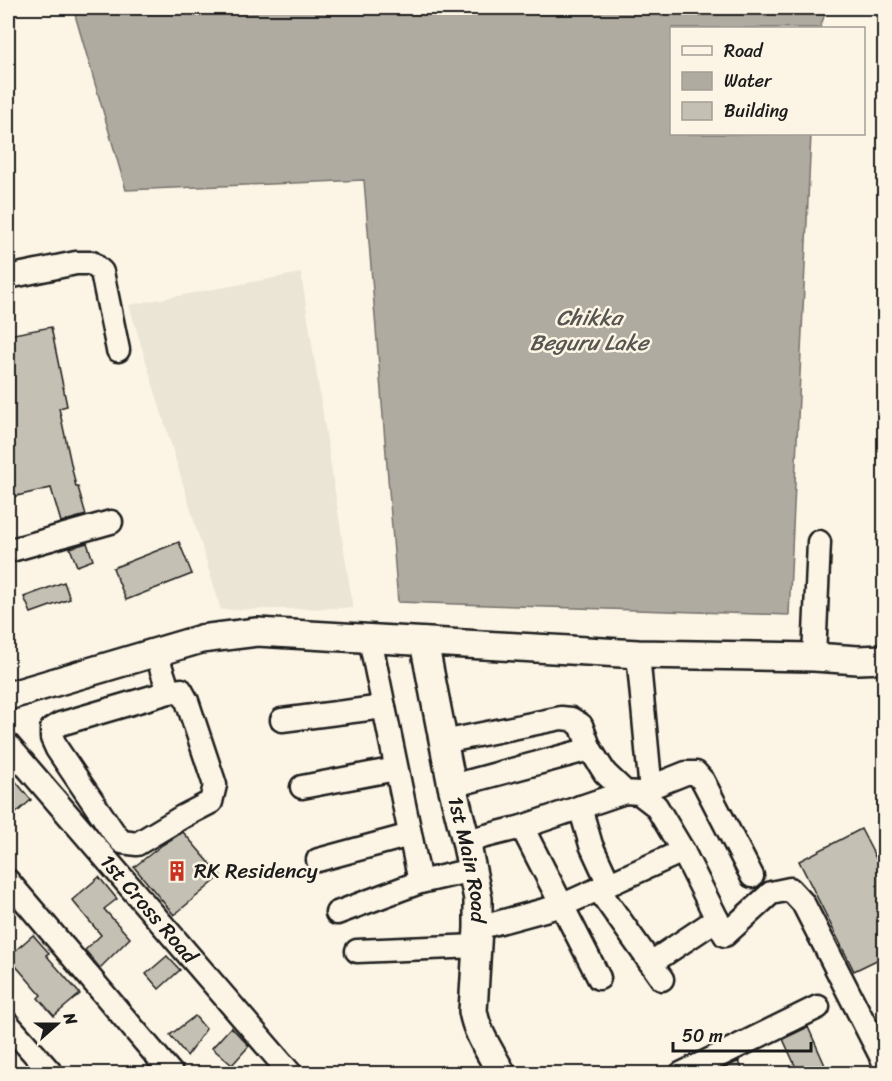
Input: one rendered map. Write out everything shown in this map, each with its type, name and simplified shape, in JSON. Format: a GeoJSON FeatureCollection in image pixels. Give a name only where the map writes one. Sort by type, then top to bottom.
{"type":"FeatureCollection","features":[{"type":"Feature","properties":{"kind":"street"},"geometry":{"type":"LineString","coordinates":[[8,277],[76,263],[92,263],[102,272],[118,350]]}},
{"type":"Feature","properties":{"kind":"street"},"geometry":{"type":"LineString","coordinates":[[8,551],[111,522]]}},
{"type":"Feature","properties":{"kind":"street"},"geometry":{"type":"LineString","coordinates":[[814,657],[819,542]]}},
{"type":"Feature","properties":{"kind":"street"},"geometry":{"type":"LineString","coordinates":[[8,696],[201,639],[257,632],[638,654],[885,659]]}},
{"type":"Feature","properties":{"kind":"street"},"geometry":{"type":"LineString","coordinates":[[370,639],[420,882]]}},
{"type":"Feature","properties":{"kind":"street","name":"1st Main Road"},"geometry":{"type":"LineString","coordinates":[[424,642],[452,786],[478,899],[473,1011],[478,1031],[502,1074]]}},
{"type":"Feature","properties":{"kind":"street"},"geometry":{"type":"LineString","coordinates":[[156,653],[169,692]]}},
{"type":"Feature","properties":{"kind":"street"},"geometry":{"type":"LineString","coordinates":[[638,654],[650,780],[656,785],[686,773],[696,773],[703,781],[752,876]]}},
{"type":"Feature","properties":{"kind":"street"},"geometry":{"type":"LineString","coordinates":[[181,690],[187,701],[215,785],[211,802],[137,844],[122,842],[104,818],[57,749],[52,738],[52,729],[60,724],[181,690]]}},
{"type":"Feature","properties":{"kind":"street"},"geometry":{"type":"LineString","coordinates":[[282,720],[384,707]]}},
{"type":"Feature","properties":{"kind":"street"},"geometry":{"type":"LineString","coordinates":[[443,742],[561,718],[571,719],[581,725],[590,749],[605,773],[625,792]]}},
{"type":"Feature","properties":{"kind":"street","name":"1st Cross Road"},"geometry":{"type":"LineString","coordinates":[[8,745],[291,1074]]}},
{"type":"Feature","properties":{"kind":"street"},"geometry":{"type":"LineString","coordinates":[[452,786],[590,749]]}},
{"type":"Feature","properties":{"kind":"street"},"geometry":{"type":"LineString","coordinates":[[302,787],[396,769]]}},
{"type":"Feature","properties":{"kind":"street"},"geometry":{"type":"LineString","coordinates":[[466,841],[522,827],[625,792],[639,793],[656,806],[683,851],[725,935],[771,893],[790,889],[803,903],[885,1062]]}},
{"type":"Feature","properties":{"kind":"street"},"geometry":{"type":"LineString","coordinates":[[580,807],[603,887],[656,971],[717,919]]}},
{"type":"Feature","properties":{"kind":"street"},"geometry":{"type":"LineString","coordinates":[[87,837],[104,818]]}},
{"type":"Feature","properties":{"kind":"street"},"geometry":{"type":"LineString","coordinates":[[522,827],[599,978]]}},
{"type":"Feature","properties":{"kind":"street"},"geometry":{"type":"LineString","coordinates":[[318,860],[410,835]]}},
{"type":"Feature","properties":{"kind":"street"},"geometry":{"type":"LineString","coordinates":[[357,951],[477,937],[562,905],[683,851]]}},
{"type":"Feature","properties":{"kind":"street"},"geometry":{"type":"LineString","coordinates":[[337,913],[420,882],[472,870]]}},
{"type":"Feature","properties":{"kind":"street"},"geometry":{"type":"LineString","coordinates":[[8,881],[172,1074]]}},
{"type":"Feature","properties":{"kind":"street"},"geometry":{"type":"LineString","coordinates":[[681,1074],[818,1007]]}},
{"type":"Feature","properties":{"kind":"street"},"geometry":{"type":"LineString","coordinates":[[8,1024],[52,1074]]}},
{"type":"Feature","properties":{"kind":"shaded area"},"geometry":{"type":"Polygon","coordinates":[[[301,273],[353,608],[221,610],[129,305],[301,273]]]}},
{"type":"Feature","properties":{"kind":"water","name":"Chikka Beguru Lake"},"geometry":{"type":"Polygon","coordinates":[[[73,8],[827,8],[820,27],[670,27],[670,135],[811,135],[789,615],[398,602],[364,180],[126,190],[73,8]]]}},
{"type":"Feature","properties":{"kind":"building"},"geometry":{"type":"Polygon","coordinates":[[[51,327],[67,406],[59,408],[76,487],[78,487],[86,515],[61,522],[51,488],[8,498],[8,335],[51,327]]]}},
{"type":"Feature","properties":{"kind":"building"},"geometry":{"type":"Polygon","coordinates":[[[179,542],[192,574],[126,600],[113,568],[179,542]]]}},
{"type":"Feature","properties":{"kind":"building"},"geometry":{"type":"Polygon","coordinates":[[[87,543],[93,560],[77,566],[70,548],[87,543]]]}},
{"type":"Feature","properties":{"kind":"building"},"geometry":{"type":"Polygon","coordinates":[[[64,582],[70,599],[31,613],[24,597],[64,582]]]}},
{"type":"Feature","properties":{"kind":"building"},"geometry":{"type":"Polygon","coordinates":[[[8,772],[31,800],[8,820],[8,772]]]}},
{"type":"Feature","properties":{"kind":"building"},"geometry":{"type":"Polygon","coordinates":[[[861,829],[885,876],[885,956],[854,971],[799,861],[861,829]]]}},
{"type":"Feature","properties":{"kind":"building","name":"RK Residency"},"geometry":{"type":"Polygon","coordinates":[[[183,832],[221,876],[174,915],[134,867],[183,832]]]}},
{"type":"Feature","properties":{"kind":"building"},"geometry":{"type":"Polygon","coordinates":[[[99,877],[117,899],[104,909],[130,938],[100,968],[85,950],[101,935],[72,900],[99,877]]]}},
{"type":"Feature","properties":{"kind":"building"},"geometry":{"type":"Polygon","coordinates":[[[33,935],[49,953],[46,955],[80,994],[54,1016],[38,998],[41,995],[8,957],[33,935]]]}},
{"type":"Feature","properties":{"kind":"building"},"geometry":{"type":"Polygon","coordinates":[[[167,956],[180,970],[159,989],[146,974],[167,956]]]}},
{"type":"Feature","properties":{"kind":"building"},"geometry":{"type":"Polygon","coordinates":[[[195,1016],[206,1029],[187,1056],[170,1035],[195,1016]]]}},
{"type":"Feature","properties":{"kind":"building"},"geometry":{"type":"Polygon","coordinates":[[[231,1027],[249,1046],[232,1065],[212,1048],[231,1027]]]}},
{"type":"Feature","properties":{"kind":"building"},"geometry":{"type":"Polygon","coordinates":[[[808,1027],[828,1074],[799,1074],[783,1039],[808,1027]]]}},
{"type":"Feature","properties":{"kind":"building"},"geometry":{"type":"Polygon","coordinates":[[[739,1061],[744,1074],[713,1074],[739,1061]]]}},
{"type":"Feature","properties":{"kind":"place","name":"RK Residency"},"geometry":{"type":"Point","coordinates":[177,871]}}]}
